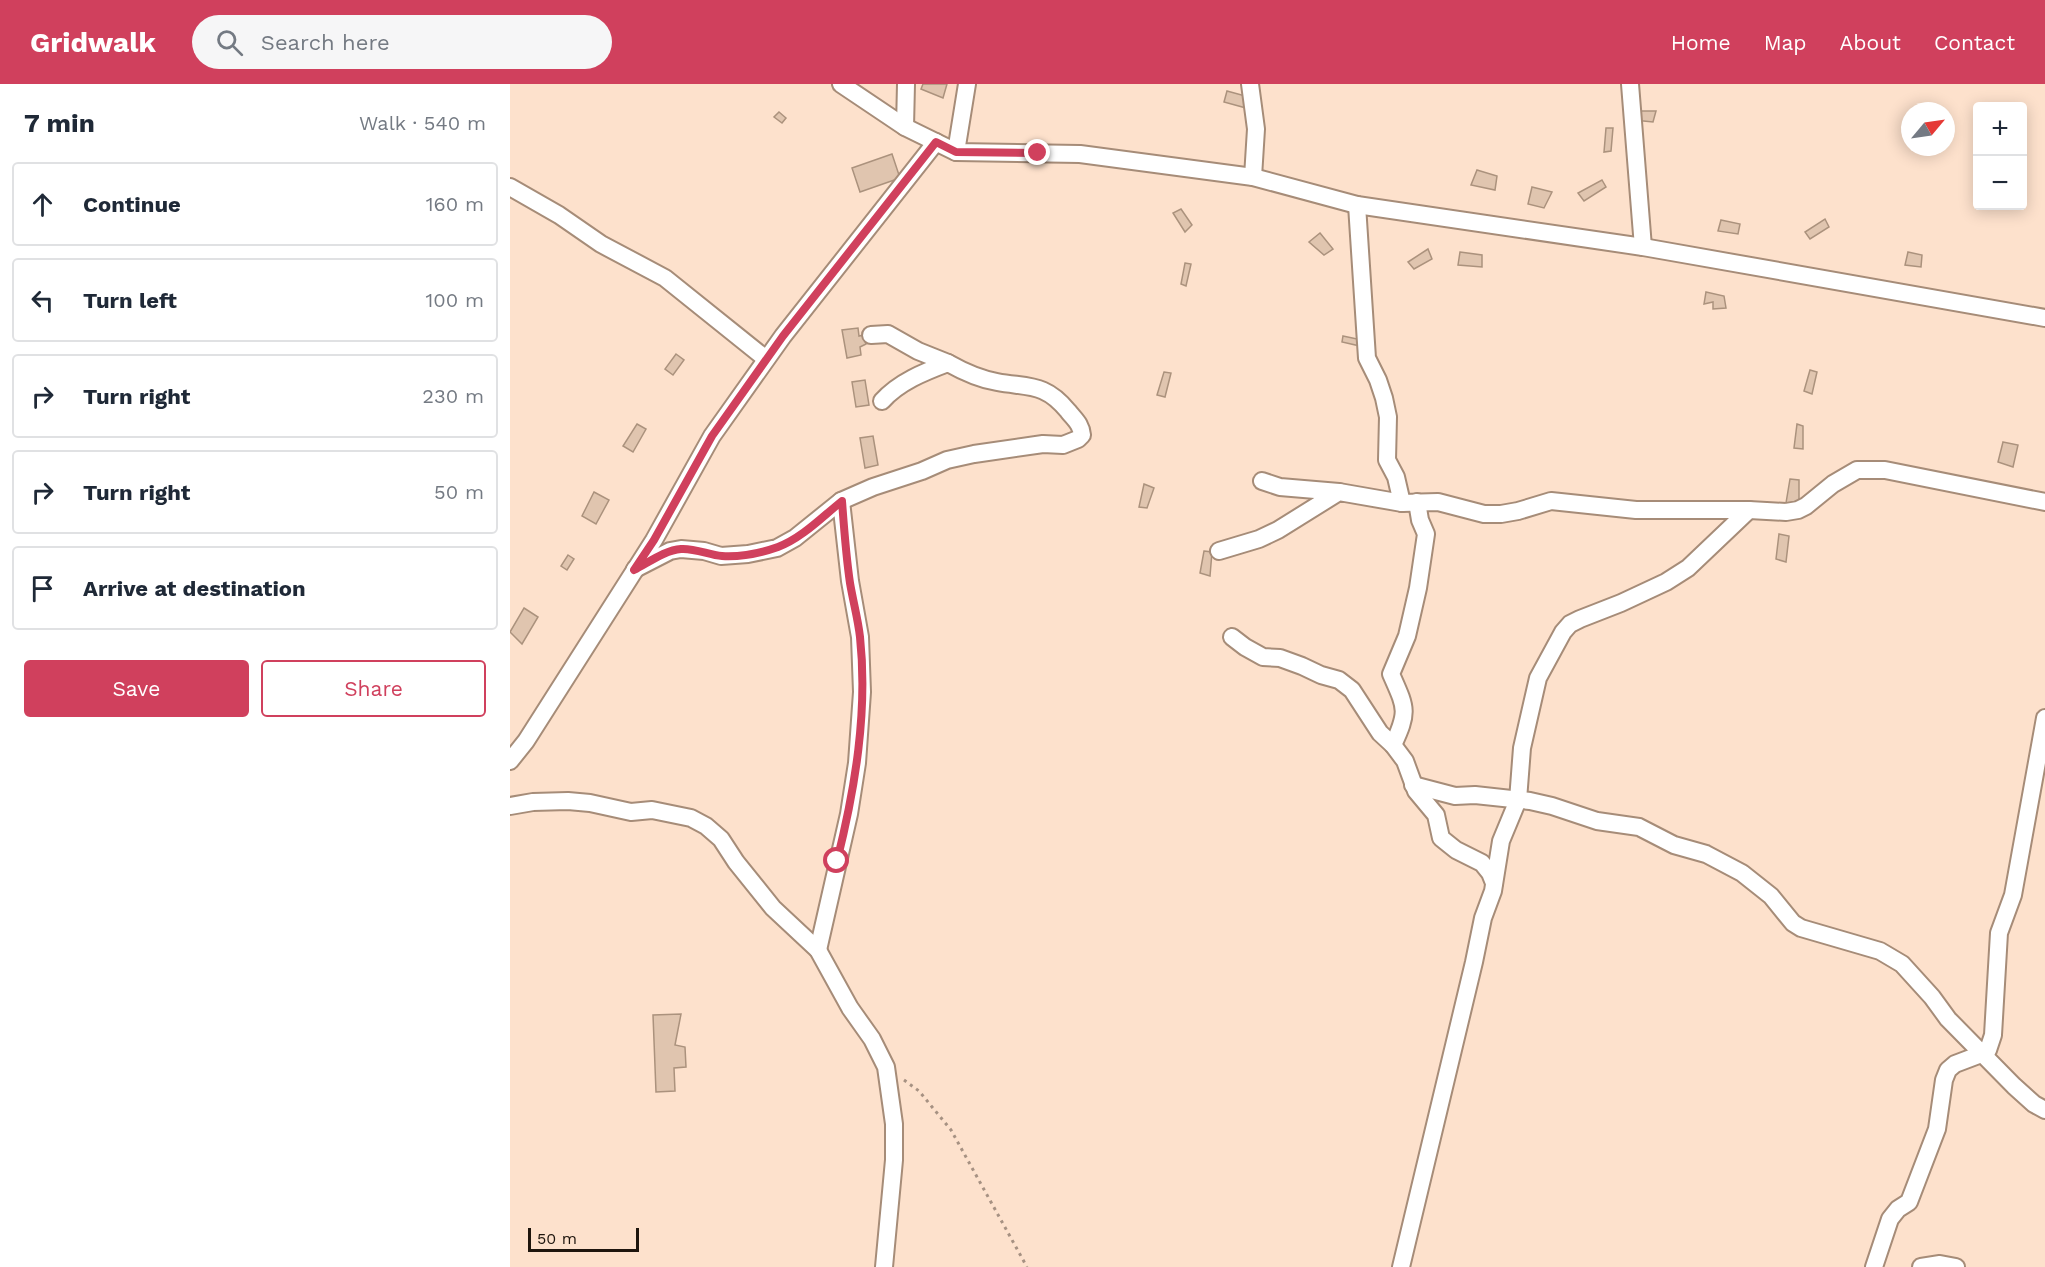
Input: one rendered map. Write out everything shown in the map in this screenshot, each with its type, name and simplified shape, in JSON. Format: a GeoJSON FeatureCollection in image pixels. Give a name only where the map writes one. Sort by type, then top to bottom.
{"type":"FeatureCollection","features":[{"type":"Feature","properties":{"kind":"street"},"geometry":{"type":"LineString","coordinates":[[841,84],[905,127],[956,152],[1080,154],[1252,177],[1357,205],[1643,247],[2045,318]]}},
{"type":"Feature","properties":{"kind":"street"},"geometry":{"type":"LineString","coordinates":[[905,127],[906,84]]}},
{"type":"Feature","properties":{"kind":"street"},"geometry":{"type":"LineString","coordinates":[[956,152],[967,84]]}},
{"type":"Feature","properties":{"kind":"street"},"geometry":{"type":"LineString","coordinates":[[1250,84],[1256,129],[1252,177]]}},
{"type":"Feature","properties":{"kind":"street"},"geometry":{"type":"LineString","coordinates":[[1630,84],[1643,247]]}},
{"type":"Feature","properties":{"kind":"street"},"geometry":{"type":"LineString","coordinates":[[510,761],[526,741],[654,540],[712,436],[766,359],[936,142]]}},
{"type":"Feature","properties":{"kind":"street"},"geometry":{"type":"LineString","coordinates":[[510,187],[559,215],[601,244],[665,278],[766,359]]}},
{"type":"Feature","properties":{"kind":"street"},"geometry":{"type":"LineString","coordinates":[[1357,205],[1367,358],[1378,380],[1388,417],[1387,460],[1426,534],[1418,588],[1407,636],[1391,674],[1403,698],[1404,709],[1403,723],[1393,745]]}},
{"type":"Feature","properties":{"kind":"street"},"geometry":{"type":"LineString","coordinates":[[634,570],[670,551],[681,549],[704,551],[721,556],[748,554],[777,548],[795,538],[842,501],[873,487],[946,460],[974,453],[1043,444],[1063,445],[1082,435],[1079,423],[1060,400],[1047,391],[1032,386],[995,382],[965,373],[888,334],[871,334]]}},
{"type":"Feature","properties":{"kind":"street"},"geometry":{"type":"LineString","coordinates":[[882,401],[891,390],[948,363]]}},
{"type":"Feature","properties":{"kind":"street"},"geometry":{"type":"LineString","coordinates":[[1262,481],[1280,487],[1339,492],[1409,503],[1438,502],[1484,514],[1509,513],[1551,501],[1636,510],[1786,512],[1806,506],[1833,484],[1857,470],[1885,470],[2045,502]]}},
{"type":"Feature","properties":{"kind":"street"},"geometry":{"type":"LineString","coordinates":[[1219,551],[1278,530],[1339,492]]}},
{"type":"Feature","properties":{"kind":"street"},"geometry":{"type":"LineString","coordinates":[[818,950],[849,814],[857,763],[862,692],[860,637],[850,581],[842,501]]}},
{"type":"Feature","properties":{"kind":"street"},"geometry":{"type":"LineString","coordinates":[[1401,1267],[1483,918],[1494,883],[1501,841],[1518,800],[1522,748],[1538,678],[1570,624],[1621,603],[1674,577],[1688,568],[1749,510]]}},
{"type":"Feature","properties":{"kind":"street"},"geometry":{"type":"LineString","coordinates":[[1232,637],[1263,657],[1280,658],[1339,680],[1352,690],[1380,733],[1393,745],[1405,762],[1420,798],[1436,814],[1441,838],[1456,850],[1482,863],[1494,883]]}},
{"type":"Feature","properties":{"kind":"street"},"geometry":{"type":"LineString","coordinates":[[1874,1267],[1890,1219],[1898,1209],[1909,1202],[1937,1129],[1944,1080],[1948,1070],[1955,1064],[1988,1050],[1993,1035],[1999,933],[2013,895],[2045,718]]}},
{"type":"Feature","properties":{"kind":"street"},"geometry":{"type":"LineString","coordinates":[[510,748],[526,741]]}},
{"type":"Feature","properties":{"kind":"street"},"geometry":{"type":"LineString","coordinates":[[1413,784],[1455,796],[1475,795],[1552,806],[1597,821],[1640,827],[1674,845],[1706,854],[1728,864],[1757,884],[1778,903],[1793,923],[1801,928],[1880,951],[1902,964],[1932,997],[1948,1019],[2014,1086],[2034,1104],[2045,1110]]}},
{"type":"Feature","properties":{"kind":"street"},"geometry":{"type":"LineString","coordinates":[[510,806],[534,802],[568,801],[590,803],[631,812],[652,810],[691,818],[706,826],[721,839],[736,862],[773,908],[818,950],[850,1008],[872,1039],[886,1067],[894,1124],[894,1160],[884,1267]]}},
{"type":"Feature","properties":{"kind":"street"},"geometry":{"type":"LineString","coordinates":[[1921,1267],[1940,1264],[1956,1267]]}},
{"type":"Feature","properties":{"kind":"path"},"geometry":{"type":"LineString","coordinates":[[886,1067],[919,1091],[951,1130],[1027,1267]]}},
{"type":"Feature","properties":{"kind":"building"},"geometry":{"type":"Polygon","coordinates":[[[923,84],[947,84],[943,98],[921,89],[923,84]]]}},
{"type":"Feature","properties":{"kind":"building"},"geometry":{"type":"Polygon","coordinates":[[[1227,91],[1249,97],[1246,108],[1224,102],[1227,91]]]}},
{"type":"Feature","properties":{"kind":"building"},"geometry":{"type":"Polygon","coordinates":[[[1636,111],[1656,111],[1653,122],[1634,120],[1636,111]]]}},
{"type":"Feature","properties":{"kind":"building"},"geometry":{"type":"Polygon","coordinates":[[[779,112],[786,118],[782,123],[774,117],[779,112]]]}},
{"type":"Feature","properties":{"kind":"building"},"geometry":{"type":"Polygon","coordinates":[[[1606,128],[1613,128],[1611,151],[1604,152],[1606,128]]]}},
{"type":"Feature","properties":{"kind":"building"},"geometry":{"type":"Polygon","coordinates":[[[892,154],[900,178],[860,192],[852,168],[892,154]]]}},
{"type":"Feature","properties":{"kind":"building"},"geometry":{"type":"Polygon","coordinates":[[[1477,170],[1497,176],[1495,190],[1471,185],[1477,170]]]}},
{"type":"Feature","properties":{"kind":"building"},"geometry":{"type":"Polygon","coordinates":[[[1602,180],[1606,187],[1584,201],[1578,193],[1602,180]]]}},
{"type":"Feature","properties":{"kind":"building"},"geometry":{"type":"Polygon","coordinates":[[[1532,187],[1552,192],[1544,208],[1528,204],[1532,187]]]}},
{"type":"Feature","properties":{"kind":"building"},"geometry":{"type":"Polygon","coordinates":[[[1181,209],[1192,225],[1185,232],[1173,213],[1181,209]]]}},
{"type":"Feature","properties":{"kind":"building"},"geometry":{"type":"Polygon","coordinates":[[[1825,219],[1829,227],[1810,239],[1805,232],[1825,219]]]}},
{"type":"Feature","properties":{"kind":"building"},"geometry":{"type":"Polygon","coordinates":[[[1721,220],[1740,224],[1738,234],[1718,231],[1721,220]]]}},
{"type":"Feature","properties":{"kind":"building"},"geometry":{"type":"Polygon","coordinates":[[[1320,233],[1333,249],[1324,255],[1309,242],[1320,233]]]}},
{"type":"Feature","properties":{"kind":"building"},"geometry":{"type":"Polygon","coordinates":[[[1428,249],[1432,259],[1414,269],[1408,262],[1428,249]]]}},
{"type":"Feature","properties":{"kind":"building"},"geometry":{"type":"Polygon","coordinates":[[[1460,252],[1482,255],[1482,267],[1458,265],[1460,252]]]}},
{"type":"Feature","properties":{"kind":"building"},"geometry":{"type":"Polygon","coordinates":[[[1908,252],[1922,255],[1921,267],[1905,265],[1908,252]]]}},
{"type":"Feature","properties":{"kind":"building"},"geometry":{"type":"Polygon","coordinates":[[[1185,263],[1191,264],[1186,286],[1181,284],[1185,263]]]}},
{"type":"Feature","properties":{"kind":"building"},"geometry":{"type":"Polygon","coordinates":[[[1706,292],[1724,296],[1726,308],[1713,309],[1713,302],[1704,304],[1706,292]]]}},
{"type":"Feature","properties":{"kind":"building"},"geometry":{"type":"Polygon","coordinates":[[[858,328],[859,336],[864,335],[866,344],[860,347],[861,355],[847,358],[842,330],[858,328]]]}},
{"type":"Feature","properties":{"kind":"building"},"geometry":{"type":"Polygon","coordinates":[[[1343,336],[1362,340],[1360,346],[1342,342],[1343,336]]]}},
{"type":"Feature","properties":{"kind":"building"},"geometry":{"type":"Polygon","coordinates":[[[676,354],[684,360],[673,375],[665,369],[676,354]]]}},
{"type":"Feature","properties":{"kind":"building"},"geometry":{"type":"Polygon","coordinates":[[[1810,370],[1817,372],[1812,394],[1804,391],[1810,370]]]}},
{"type":"Feature","properties":{"kind":"building"},"geometry":{"type":"Polygon","coordinates":[[[1164,372],[1171,373],[1165,397],[1157,395],[1164,372]]]}},
{"type":"Feature","properties":{"kind":"building"},"geometry":{"type":"Polygon","coordinates":[[[865,380],[869,405],[856,407],[852,382],[865,380]]]}},
{"type":"Feature","properties":{"kind":"building"},"geometry":{"type":"Polygon","coordinates":[[[637,424],[646,429],[633,452],[623,446],[637,424]]]}},
{"type":"Feature","properties":{"kind":"building"},"geometry":{"type":"Polygon","coordinates":[[[1797,424],[1803,426],[1803,449],[1794,448],[1797,424]]]}},
{"type":"Feature","properties":{"kind":"building"},"geometry":{"type":"Polygon","coordinates":[[[873,436],[878,465],[865,468],[860,438],[873,436]]]}},
{"type":"Feature","properties":{"kind":"building"},"geometry":{"type":"Polygon","coordinates":[[[2003,442],[2018,445],[2013,467],[1998,462],[2003,442]]]}},
{"type":"Feature","properties":{"kind":"building"},"geometry":{"type":"Polygon","coordinates":[[[1790,479],[1799,480],[1799,505],[1786,503],[1790,479]]]}},
{"type":"Feature","properties":{"kind":"building"},"geometry":{"type":"Polygon","coordinates":[[[1144,484],[1154,488],[1147,508],[1139,507],[1144,484]]]}},
{"type":"Feature","properties":{"kind":"building"},"geometry":{"type":"Polygon","coordinates":[[[594,492],[609,500],[596,524],[582,516],[594,492]]]}},
{"type":"Feature","properties":{"kind":"building"},"geometry":{"type":"Polygon","coordinates":[[[1779,534],[1789,536],[1786,562],[1776,559],[1779,534]]]}},
{"type":"Feature","properties":{"kind":"building"},"geometry":{"type":"Polygon","coordinates":[[[1204,551],[1212,552],[1210,576],[1200,573],[1204,551]]]}},
{"type":"Feature","properties":{"kind":"building"},"geometry":{"type":"Polygon","coordinates":[[[568,555],[574,559],[567,570],[561,566],[568,555]]]}},
{"type":"Feature","properties":{"kind":"building"},"geometry":{"type":"Polygon","coordinates":[[[524,608],[538,617],[522,644],[510,632],[524,608]]]}},
{"type":"Feature","properties":{"kind":"building"},"geometry":{"type":"Polygon","coordinates":[[[681,1014],[675,1045],[685,1047],[686,1067],[674,1068],[675,1091],[656,1092],[653,1015],[681,1014]]]}},
{"type":"Feature","properties":{"kind":"route"},"geometry":{"type":"LineString","coordinates":[[837,861],[849,814],[857,763],[862,692],[860,637],[850,581],[842,501],[795,538],[777,548],[748,554],[721,556],[704,551],[681,549],[670,551],[634,570],[654,540],[712,436],[783,336],[936,142],[956,152],[1038,153]]}}]}
